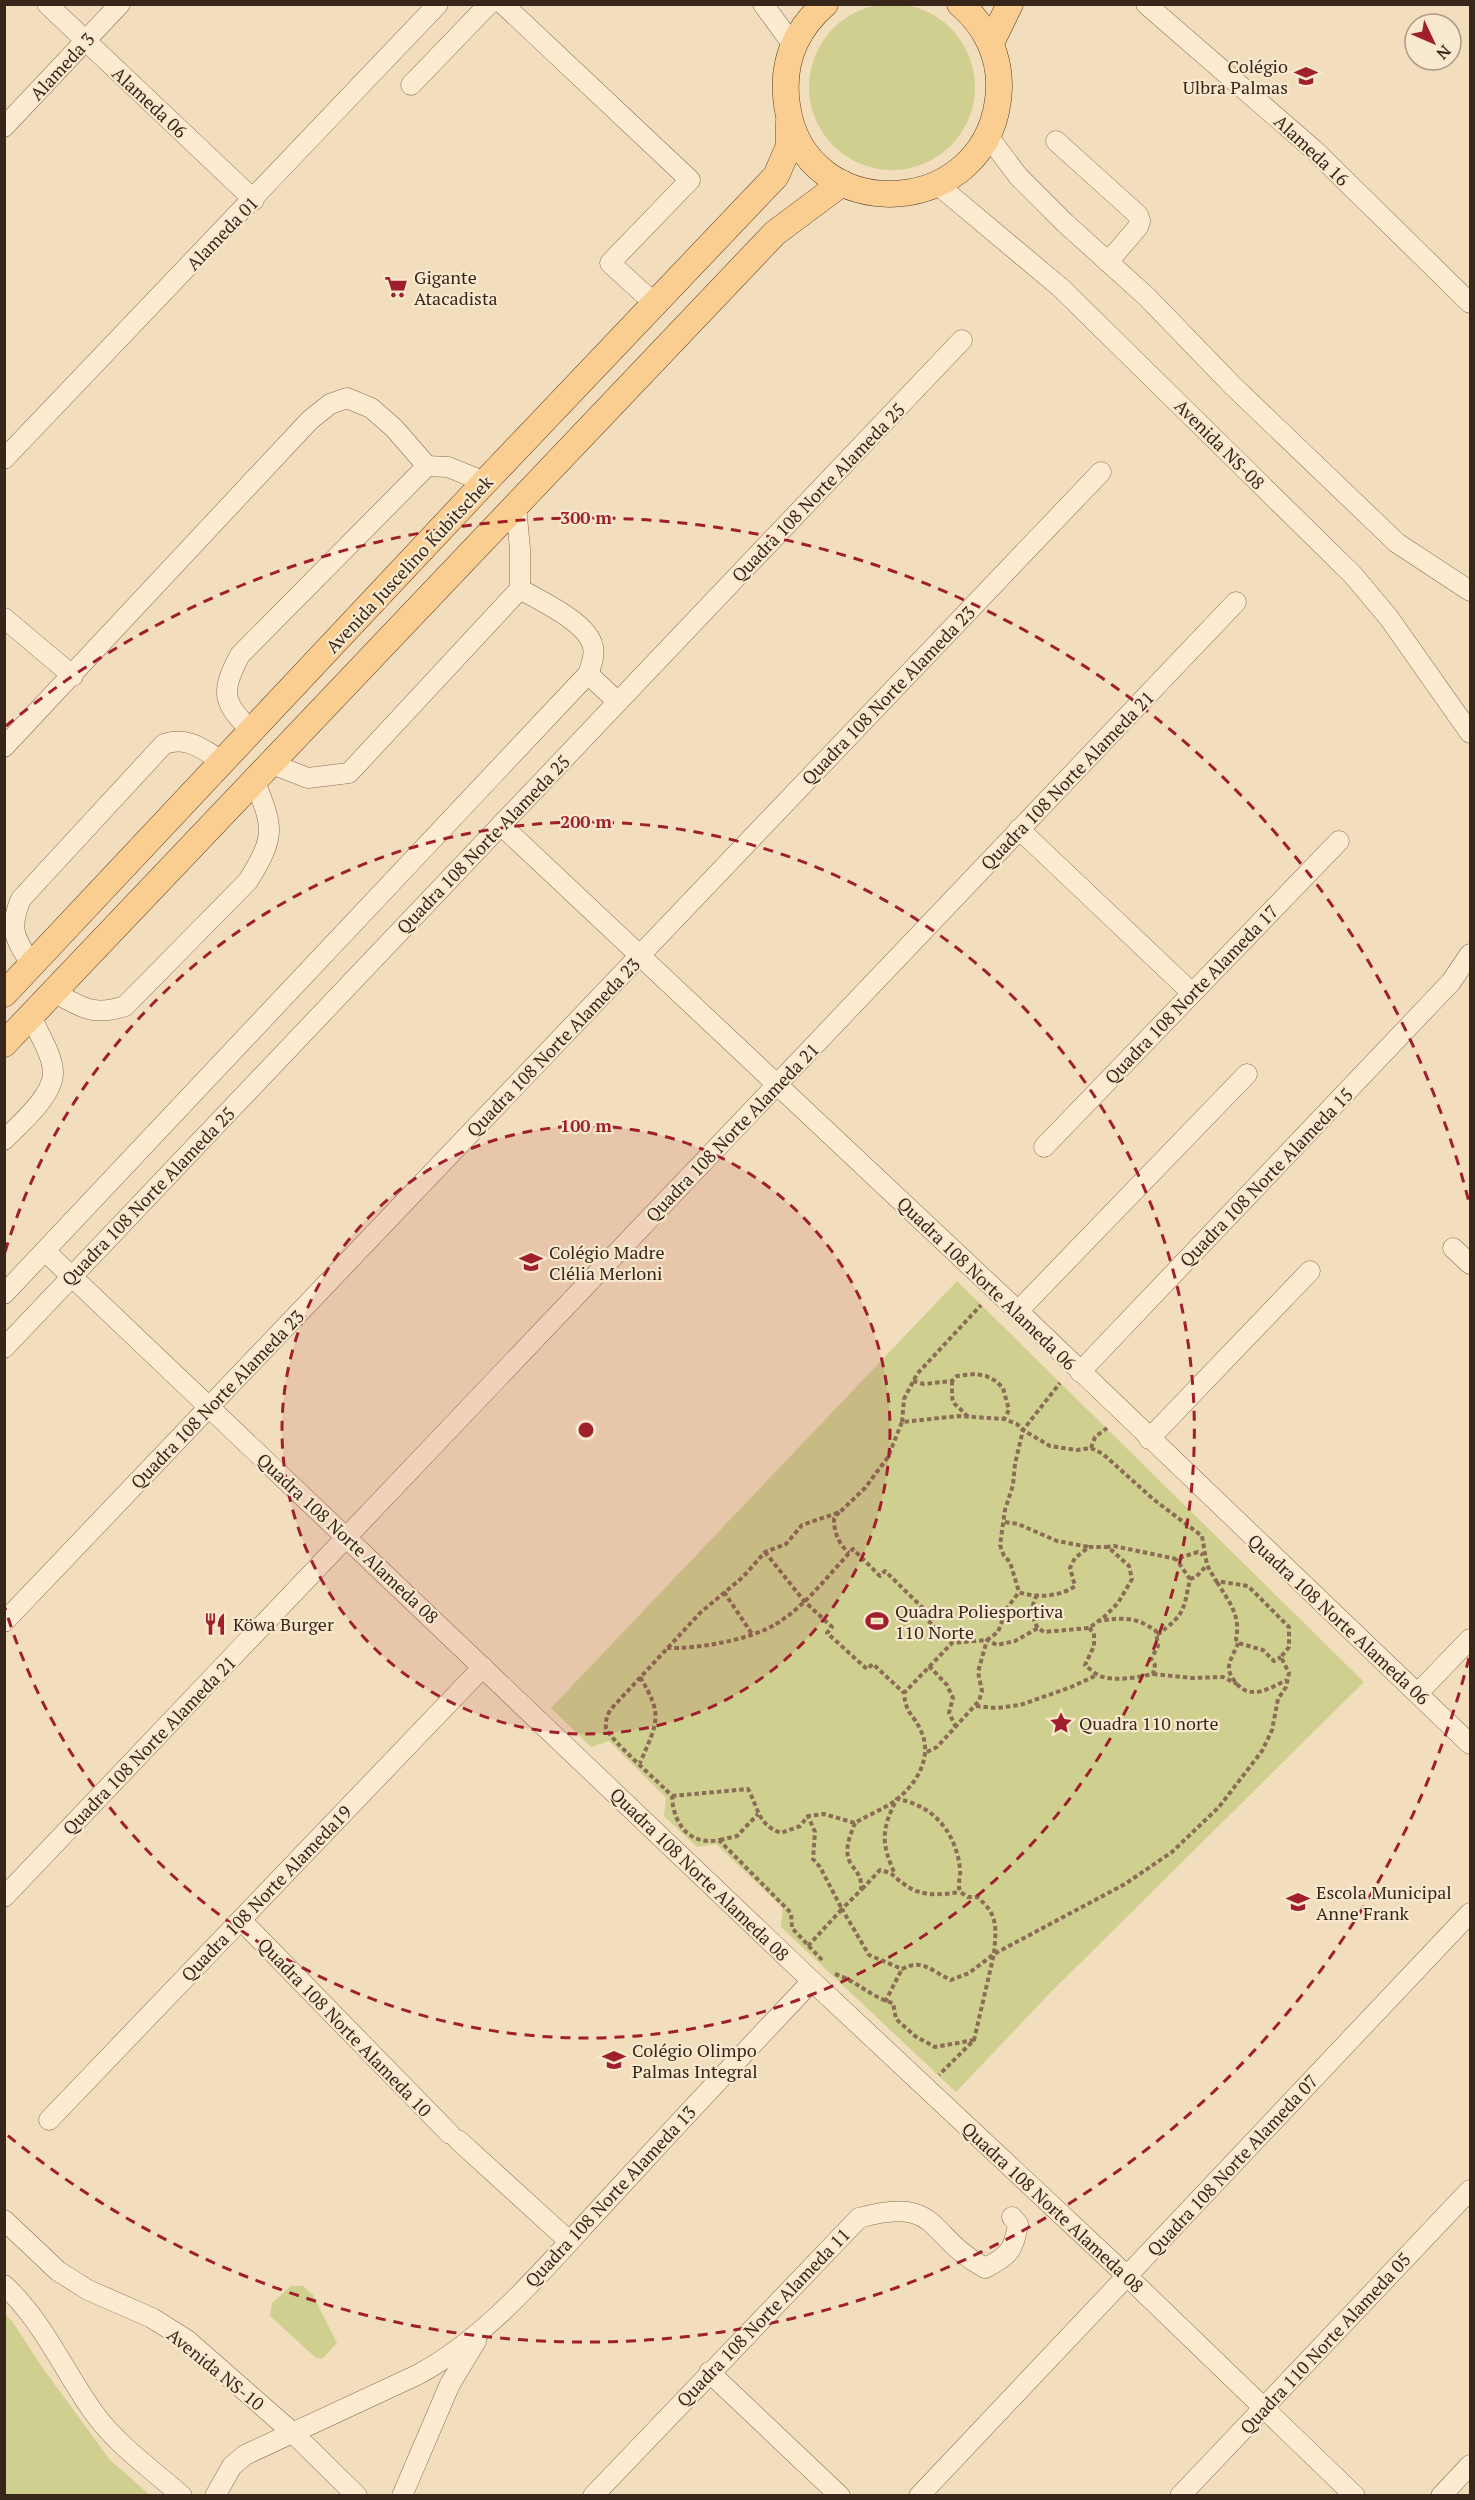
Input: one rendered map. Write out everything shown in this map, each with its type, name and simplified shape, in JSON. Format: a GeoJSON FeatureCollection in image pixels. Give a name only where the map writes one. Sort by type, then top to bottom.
{"type":"FeatureCollection","features":[{"type":"Feature","properties":{"kind":"main road"},"geometry":{"type":"LineString","coordinates":[[825,4],[811,17],[793,45],[784,83],[789,122],[801,147],[819,167],[842,183],[873,194],[906,194],[938,185],[967,164],[988,136],[998,106],[999,74],[991,43],[973,15],[960,4]]}},
{"type":"Feature","properties":{"kind":"main road"},"geometry":{"type":"LineString","coordinates":[[991,43],[1010,4]]}},
{"type":"Feature","properties":{"kind":"main road","name":"Avenida Juscelino Kubitschek"},"geometry":{"type":"LineString","coordinates":[[4,994],[484,482],[776,176],[789,146],[789,122]]}},
{"type":"Feature","properties":{"kind":"main road","name":"Avenida Juscelino Kubitschek"},"geometry":{"type":"LineString","coordinates":[[4,1044],[775,233],[842,183]]}},
{"type":"Feature","properties":{"kind":"street","name":"Alameda 06"},"geometry":{"type":"LineString","coordinates":[[47,4],[254,200]]}},
{"type":"Feature","properties":{"kind":"street","name":"Alameda 3"},"geometry":{"type":"LineString","coordinates":[[4,127],[120,4]]}},
{"type":"Feature","properties":{"kind":"street","name":"Alameda 01"},"geometry":{"type":"LineString","coordinates":[[4,459],[254,200],[438,4]]}},
{"type":"Feature","properties":{"kind":"street"},"geometry":{"type":"LineString","coordinates":[[411,85],[489,4]]}},
{"type":"Feature","properties":{"kind":"street"},"geometry":{"type":"LineString","coordinates":[[763,4],[793,45]]}},
{"type":"Feature","properties":{"kind":"street","name":"Alameda 16"},"geometry":{"type":"LineString","coordinates":[[1146,4],[1313,149],[1470,303]]}},
{"type":"Feature","properties":{"kind":"street"},"geometry":{"type":"LineString","coordinates":[[509,6],[690,180],[610,263],[655,304]]}},
{"type":"Feature","properties":{"kind":"street"},"geometry":{"type":"LineString","coordinates":[[988,136],[1018,176],[1147,297],[1233,386],[1397,543],[1470,591]]}},
{"type":"Feature","properties":{"kind":"street"},"geometry":{"type":"LineString","coordinates":[[1056,141],[1138,215],[1140,221],[1138,227],[1108,262]]}},
{"type":"Feature","properties":{"kind":"street","name":"Avenida NS-08"},"geometry":{"type":"LineString","coordinates":[[938,185],[1061,288],[1353,575],[1389,618],[1470,733]]}},
{"type":"Feature","properties":{"kind":"street","name":"Quadra 108 Norte Alameda 25"},"geometry":{"type":"LineString","coordinates":[[4,1348],[962,340]]}},
{"type":"Feature","properties":{"kind":"street"},"geometry":{"type":"LineString","coordinates":[[4,747],[73,676],[310,420],[330,404],[347,398],[371,408],[394,428],[427,466],[448,467],[484,482]]}},
{"type":"Feature","properties":{"kind":"street"},"geometry":{"type":"LineString","coordinates":[[252,732],[232,710],[228,697],[227,679],[240,655],[427,466]]}},
{"type":"Feature","properties":{"kind":"street","name":"Quadra 108 Norte Alameda 23"},"geometry":{"type":"LineString","coordinates":[[4,1622],[1101,472]]}},
{"type":"Feature","properties":{"kind":"street"},"geometry":{"type":"LineString","coordinates":[[54,992],[82,1009],[106,1010],[125,1006],[248,881],[270,835],[270,819],[262,771],[308,778],[349,773],[520,589],[520,549],[516,506]]}},
{"type":"Feature","properties":{"kind":"street"},"geometry":{"type":"LineString","coordinates":[[4,1294],[588,674],[593,661],[593,646],[587,634],[577,624],[520,589]]}},
{"type":"Feature","properties":{"kind":"street","name":"Quadra 108 Norte Alameda 21"},"geometry":{"type":"LineString","coordinates":[[4,1897],[1236,602]]}},
{"type":"Feature","properties":{"kind":"street"},"geometry":{"type":"LineString","coordinates":[[4,618],[73,676]]}},
{"type":"Feature","properties":{"kind":"street"},"geometry":{"type":"LineString","coordinates":[[588,674],[618,702]]}},
{"type":"Feature","properties":{"kind":"street"},"geometry":{"type":"LineString","coordinates":[[32,965],[16,938],[13,927],[14,915],[21,898],[164,744],[176,740],[186,741],[223,762]]}},
{"type":"Feature","properties":{"kind":"street","name":"Quadra 108 Norte Alameda 06"},"geometry":{"type":"LineString","coordinates":[[501,825],[1018,1311],[1149,1439],[1470,1744]]}},
{"type":"Feature","properties":{"kind":"street"},"geometry":{"type":"LineString","coordinates":[[1019,829],[1192,993]]}},
{"type":"Feature","properties":{"kind":"street","name":"Quadra 108 Norte Alameda 17"},"geometry":{"type":"LineString","coordinates":[[1044,1147],[1339,841]]}},
{"type":"Feature","properties":{"kind":"street"},"geometry":{"type":"LineString","coordinates":[[1451,982],[1470,954]]}},
{"type":"Feature","properties":{"kind":"street"},"geometry":{"type":"LineString","coordinates":[[1451,982],[1470,970]]}},
{"type":"Feature","properties":{"kind":"street","name":"Quadra 108 Norte Alameda 15"},"geometry":{"type":"LineString","coordinates":[[1080,1372],[1451,982]]}},
{"type":"Feature","properties":{"kind":"street"},"geometry":{"type":"LineString","coordinates":[[4,1140],[44,1097],[52,1084],[51,1062],[31,1016]]}},
{"type":"Feature","properties":{"kind":"street"},"geometry":{"type":"LineString","coordinates":[[1018,1311],[1247,1074]]}},
{"type":"Feature","properties":{"kind":"street"},"geometry":{"type":"LineString","coordinates":[[1453,1248],[1470,1264]]}},
{"type":"Feature","properties":{"kind":"street","name":"Quadra 108 Norte Alameda 08"},"geometry":{"type":"LineString","coordinates":[[45,1251],[812,1981],[1127,2276],[1355,2496]]}},
{"type":"Feature","properties":{"kind":"street"},"geometry":{"type":"LineString","coordinates":[[1149,1439],[1310,1271]]}},
{"type":"Feature","properties":{"kind":"street"},"geometry":{"type":"LineString","coordinates":[[1418,1694],[1470,1639]]}},
{"type":"Feature","properties":{"kind":"street","name":"Quadra 108 Norte Alameda19"},"geometry":{"type":"LineString","coordinates":[[50,2120],[483,1667]]}},
{"type":"Feature","properties":{"kind":"street","name":"Quadra 108 Norte Alameda 07"},"geometry":{"type":"LineString","coordinates":[[919,2496],[1470,1913]]}},
{"type":"Feature","properties":{"kind":"street","name":"Quadra 108 Norte Alameda 10"},"geometry":{"type":"LineString","coordinates":[[241,1920],[454,2137],[569,2241]]}},
{"type":"Feature","properties":{"kind":"street","name":"Quadra 108 Norte Alameda 13"},"geometry":{"type":"LineString","coordinates":[[481,2332],[812,1981]]}},
{"type":"Feature","properties":{"kind":"street","name":"Quadra 110 Norte Alameda 05"},"geometry":{"type":"LineString","coordinates":[[1180,2496],[1470,2190]]}},
{"type":"Feature","properties":{"kind":"street","name":"Quadra 108 Norte Alameda 11"},"geometry":{"type":"LineString","coordinates":[[593,2496],[709,2372],[859,2218],[896,2210],[908,2210],[926,2216],[956,2246],[985,2268],[1000,2260],[1014,2247],[1018,2224],[1012,2217]]}},
{"type":"Feature","properties":{"kind":"street","name":"Avenida NS-10"},"geometry":{"type":"LineString","coordinates":[[4,2220],[58,2271],[87,2290],[152,2318],[187,2340],[293,2433],[357,2496]]}},
{"type":"Feature","properties":{"kind":"street"},"geometry":{"type":"LineString","coordinates":[[4,2284],[22,2301],[95,2415],[119,2441],[182,2496]]}},
{"type":"Feature","properties":{"kind":"street"},"geometry":{"type":"LineString","coordinates":[[215,2496],[231,2466],[244,2455],[431,2368],[481,2332]]}},
{"type":"Feature","properties":{"kind":"street"},"geometry":{"type":"LineString","coordinates":[[402,2496],[450,2384],[481,2332]]}},
{"type":"Feature","properties":{"kind":"street"},"geometry":{"type":"LineString","coordinates":[[709,2372],[840,2496]]}},
{"type":"Feature","properties":{"kind":"street"},"geometry":{"type":"LineString","coordinates":[[1441,2496],[1470,2465]]}},
{"type":"Feature","properties":{"kind":"path"},"geometry":{"type":"LineString","coordinates":[[849,1553],[842,1546],[834,1519],[865,1488],[888,1457],[902,1422],[904,1399],[913,1381],[939,1348],[981,1305]]}},
{"type":"Feature","properties":{"kind":"path"},"geometry":{"type":"LineString","coordinates":[[913,1381],[924,1384],[952,1381],[957,1376],[976,1374],[996,1381],[1008,1402],[1008,1414],[1004,1419]]}},
{"type":"Feature","properties":{"kind":"path"},"geometry":{"type":"LineString","coordinates":[[952,1381],[954,1406],[968,1417]]}},
{"type":"Feature","properties":{"kind":"path"},"geometry":{"type":"LineString","coordinates":[[1019,1592],[1010,1562],[1004,1556],[1000,1545],[1005,1510],[1013,1485],[1023,1430],[1060,1383]]}},
{"type":"Feature","properties":{"kind":"path"},"geometry":{"type":"LineString","coordinates":[[902,1422],[923,1418],[1004,1419],[1017,1424],[1050,1446],[1077,1450],[1091,1448],[1103,1454],[1153,1499],[1202,1536],[1207,1565],[1233,1609],[1239,1625],[1236,1639],[1238,1643],[1229,1665],[1229,1673],[1237,1685]]}},
{"type":"Feature","properties":{"kind":"path"},"geometry":{"type":"LineString","coordinates":[[1091,1448],[1095,1437],[1107,1428]]}},
{"type":"Feature","properties":{"kind":"path"},"geometry":{"type":"LineString","coordinates":[[758,1815],[736,1836],[706,1843],[696,1839],[678,1824],[672,1796],[640,1763],[614,1742],[607,1730],[605,1719],[610,1710],[667,1648],[724,1592],[743,1577],[765,1552],[786,1544],[802,1525],[840,1512]]}},
{"type":"Feature","properties":{"kind":"path"},"geometry":{"type":"LineString","coordinates":[[1005,1521],[1018,1524],[1057,1541],[1089,1547],[1114,1546],[1176,1559],[1198,1552],[1204,1555]]}},
{"type":"Feature","properties":{"kind":"path"},"geometry":{"type":"LineString","coordinates":[[1019,1592],[1030,1596],[1067,1592],[1075,1586],[1070,1568],[1075,1558],[1089,1547]]}},
{"type":"Feature","properties":{"kind":"path"},"geometry":{"type":"LineString","coordinates":[[1038,1594],[1034,1600],[1033,1621],[1044,1632],[1089,1628],[1100,1621],[1118,1603],[1132,1579],[1129,1566],[1108,1547]]}},
{"type":"Feature","properties":{"kind":"path"},"geometry":{"type":"LineString","coordinates":[[667,1648],[700,1647],[752,1634],[776,1624],[804,1601],[853,1550],[880,1576],[885,1571],[926,1611],[922,1615],[952,1643]]}},
{"type":"Feature","properties":{"kind":"path"},"geometry":{"type":"LineString","coordinates":[[765,1552],[804,1601],[832,1627],[827,1633],[867,1669],[873,1664],[904,1693],[906,1708],[921,1730],[927,1752],[917,1777],[897,1799],[888,1815],[884,1846],[895,1874],[904,1885],[923,1893],[939,1895],[960,1892]]}},
{"type":"Feature","properties":{"kind":"path"},"geometry":{"type":"LineString","coordinates":[[1157,1635],[1174,1623],[1185,1607],[1190,1579],[1176,1559]]}},
{"type":"Feature","properties":{"kind":"path"},"geometry":{"type":"LineString","coordinates":[[1190,1579],[1196,1578],[1207,1565]]}},
{"type":"Feature","properties":{"kind":"path"},"geometry":{"type":"LineString","coordinates":[[1216,1581],[1248,1586],[1289,1627],[1289,1647],[1281,1657],[1274,1661],[1263,1650],[1238,1643]]}},
{"type":"Feature","properties":{"kind":"path"},"geometry":{"type":"LineString","coordinates":[[724,1592],[752,1634]]}},
{"type":"Feature","properties":{"kind":"path"},"geometry":{"type":"LineString","coordinates":[[927,1752],[937,1747],[975,1706],[982,1691],[978,1672],[987,1641],[998,1632],[1007,1608],[1019,1592]]}},
{"type":"Feature","properties":{"kind":"path"},"geometry":{"type":"LineString","coordinates":[[1100,1621],[1131,1618],[1147,1624],[1156,1631],[1158,1646],[1151,1659],[1155,1665],[1153,1674]]}},
{"type":"Feature","properties":{"kind":"path"},"geometry":{"type":"LineString","coordinates":[[904,1693],[952,1643],[987,1641],[997,1645],[1015,1641],[1038,1628]]}},
{"type":"Feature","properties":{"kind":"path"},"geometry":{"type":"LineString","coordinates":[[1089,1628],[1094,1634],[1094,1646],[1085,1665],[1101,1677],[1132,1678],[1153,1674],[1192,1678],[1223,1677],[1246,1692],[1254,1693],[1268,1690],[1287,1680]]}},
{"type":"Feature","properties":{"kind":"path"},"geometry":{"type":"LineString","coordinates":[[885,2002],[902,1969],[913,1963],[920,1963],[951,1980],[969,1973],[994,1954],[1125,1884],[1172,1852],[1219,1807],[1262,1751],[1272,1730],[1278,1700],[1289,1673],[1281,1657]]}},
{"type":"Feature","properties":{"kind":"path"},"geometry":{"type":"LineString","coordinates":[[929,1666],[947,1686],[953,1698],[949,1713],[956,1727]]}},
{"type":"Feature","properties":{"kind":"path"},"geometry":{"type":"LineString","coordinates":[[975,1706],[996,1708],[1020,1705],[1098,1675]]}},
{"type":"Feature","properties":{"kind":"path"},"geometry":{"type":"LineString","coordinates":[[640,1677],[653,1698],[657,1719],[640,1763]]}},
{"type":"Feature","properties":{"kind":"path"},"geometry":{"type":"LineString","coordinates":[[672,1796],[748,1789],[755,1802],[758,1815],[770,1828],[781,1833],[800,1827],[808,1816],[824,1814],[838,1816],[855,1823]]}},
{"type":"Feature","properties":{"kind":"path"},"geometry":{"type":"LineString","coordinates":[[861,1890],[860,1873],[851,1863],[847,1853],[848,1840],[855,1823],[897,1799],[914,1802],[932,1814],[948,1830],[960,1870],[957,1884],[960,1892],[968,1898],[977,1897],[989,1907],[996,1925],[994,1954],[974,2040],[939,2076]]}},
{"type":"Feature","properties":{"kind":"path"},"geometry":{"type":"LineString","coordinates":[[808,1816],[815,1832],[813,1859],[820,1867],[869,1954],[902,1969]]}},
{"type":"Feature","properties":{"kind":"path"},"geometry":{"type":"LineString","coordinates":[[719,1840],[791,1913],[792,1928],[835,1975],[849,1978],[885,2002],[893,2003],[896,2019],[915,2036],[935,2047],[974,2040]]}},
{"type":"Feature","properties":{"kind":"path"},"geometry":{"type":"LineString","coordinates":[[808,1946],[880,1870],[895,1874]]}},
{"type":"Feature","properties":{"kind":"green space"},"geometry":{"type":"Polygon","coordinates":[[[892,4],[924,10],[951,28],[969,55],[975,87],[969,119],[951,146],[924,164],[892,170],[860,164],[833,146],[815,119],[809,87],[815,55],[833,28],[860,10],[892,4]]]}},
{"type":"Feature","properties":{"kind":"green space"},"geometry":{"type":"Polygon","coordinates":[[[957,1281],[1364,1682],[1050,1993],[956,2092],[781,1927],[783,1908],[716,1844],[697,1847],[664,1816],[666,1798],[609,1741],[591,1747],[551,1708],[957,1281]]]}},
{"type":"Feature","properties":{"kind":"green space"},"geometry":{"type":"Polygon","coordinates":[[[291,2286],[303,2286],[313,2295],[337,2343],[322,2359],[315,2357],[270,2316],[272,2303],[291,2286]]]}},
{"type":"Feature","properties":{"kind":"green space"},"geometry":{"type":"Polygon","coordinates":[[[5,2314],[110,2460],[150,2495],[5,2495],[5,2314]]]}},
{"type":"Feature","properties":{"kind":"place","name":"Colégio Ulbra Palmas"},"geometry":{"type":"Point","coordinates":[1306,76]}},
{"type":"Feature","properties":{"kind":"place","name":"Gigante Atacadista"},"geometry":{"type":"Point","coordinates":[396,287]}},
{"type":"Feature","properties":{"kind":"place","name":"Colégio Madre Clélia Merloni"},"geometry":{"type":"Point","coordinates":[531,1262]}},
{"type":"Feature","properties":{"kind":"place","name":"Quadra Poliesportiva 110 Norte"},"geometry":{"type":"Point","coordinates":[877,1621]}},
{"type":"Feature","properties":{"kind":"place","name":"Köwa Burger"},"geometry":{"type":"Point","coordinates":[215,1624]}},
{"type":"Feature","properties":{"kind":"place","name":"Quadra 110 norte"},"geometry":{"type":"Point","coordinates":[1061,1723]}},
{"type":"Feature","properties":{"kind":"place","name":"Escola Municipal Anne Frank"},"geometry":{"type":"Point","coordinates":[1298,1902]}},
{"type":"Feature","properties":{"kind":"place","name":"Colégio Olimpo Palmas Integral"},"geometry":{"type":"Point","coordinates":[614,2060]}}]}
